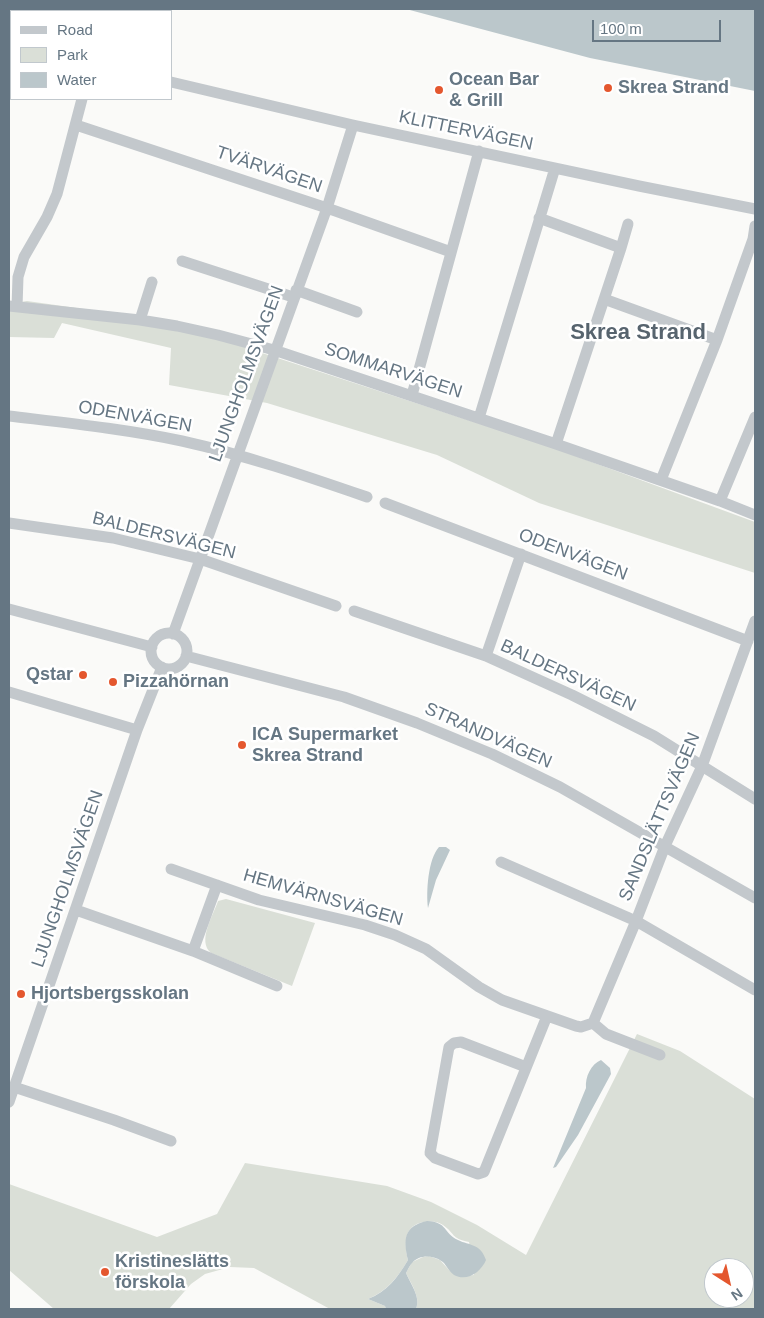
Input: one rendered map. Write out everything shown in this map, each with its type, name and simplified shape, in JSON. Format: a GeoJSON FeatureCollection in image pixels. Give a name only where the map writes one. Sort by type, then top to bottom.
{"type":"FeatureCollection","features":[{"type":"Feature","properties":{"kind":"street","name":"KLITTERVÄGEN"},"geometry":{"type":"LineString","coordinates":[[172,82],[353,125],[755,209]]}},
{"type":"Feature","properties":{"kind":"street"},"geometry":{"type":"LineString","coordinates":[[13,306],[24,257],[47,217],[57,194],[82,100]]}},
{"type":"Feature","properties":{"kind":"street","name":"TVÄRVÄGEN"},"geometry":{"type":"LineString","coordinates":[[76,125],[326,208],[451,252]]}},
{"type":"Feature","properties":{"kind":"street","name":"LJUNGHOLMSVÄGEN"},"geometry":{"type":"LineString","coordinates":[[173,634],[326,208],[353,125]]}},
{"type":"Feature","properties":{"kind":"street"},"geometry":{"type":"LineString","coordinates":[[412,395],[479,151]]}},
{"type":"Feature","properties":{"kind":"street"},"geometry":{"type":"LineString","coordinates":[[479,418],[555,168]]}},
{"type":"Feature","properties":{"kind":"street"},"geometry":{"type":"LineString","coordinates":[[539,218],[622,248]]}},
{"type":"Feature","properties":{"kind":"street"},"geometry":{"type":"LineString","coordinates":[[556,444],[622,248],[628,224]]}},
{"type":"Feature","properties":{"kind":"street"},"geometry":{"type":"LineString","coordinates":[[661,480],[717,340],[753,239],[755,226]]}},
{"type":"Feature","properties":{"kind":"street"},"geometry":{"type":"LineString","coordinates":[[182,261],[357,312]]}},
{"type":"Feature","properties":{"kind":"street"},"geometry":{"type":"LineString","coordinates":[[140,320],[152,282]]}},
{"type":"Feature","properties":{"kind":"street"},"geometry":{"type":"LineString","coordinates":[[604,299],[717,340]]}},
{"type":"Feature","properties":{"kind":"street","name":"SOMMARVÄGEN"},"geometry":{"type":"LineString","coordinates":[[13,306],[140,320],[218,335],[274,350],[661,480],[755,515]]}},
{"type":"Feature","properties":{"kind":"street","name":"ODENVÄGEN"},"geometry":{"type":"LineString","coordinates":[[9,416],[105,427],[181,441],[284,469],[367,497]]}},
{"type":"Feature","properties":{"kind":"street"},"geometry":{"type":"LineString","coordinates":[[720,501],[755,417]]}},
{"type":"Feature","properties":{"kind":"street","name":"ODENVÄGEN"},"geometry":{"type":"LineString","coordinates":[[385,504],[748,641]]}},
{"type":"Feature","properties":{"kind":"street","name":"BALDERSVÄGEN"},"geometry":{"type":"LineString","coordinates":[[9,523],[113,538],[200,559],[336,606]]}},
{"type":"Feature","properties":{"kind":"street"},"geometry":{"type":"LineString","coordinates":[[486,656],[521,554]]}},
{"type":"Feature","properties":{"kind":"street"},"geometry":{"type":"LineString","coordinates":[[9,609],[152,647]]}},
{"type":"Feature","properties":{"kind":"street","name":"BALDERSVÄGEN"},"geometry":{"type":"LineString","coordinates":[[354,610],[486,656],[572,695],[654,736],[755,799]]}},
{"type":"Feature","properties":{"kind":"street","name":"SANDSLÄTTSVÄGEN"},"geometry":{"type":"LineString","coordinates":[[593,1023],[665,846],[702,766],[755,622]]}},
{"type":"Feature","properties":{"kind":"street"},"geometry":{"type":"LineString","coordinates":[[173,634],[184,642],[186,656],[176,667],[166,669],[154,661],[151,652],[152,647],[160,636],[173,634]]}},
{"type":"Feature","properties":{"kind":"street","name":"STRANDVÄGEN"},"geometry":{"type":"LineString","coordinates":[[186,656],[306,686],[417,723],[531,772],[755,898]]}},
{"type":"Feature","properties":{"kind":"street","name":"LJUNGHOLMSVÄGEN"},"geometry":{"type":"LineString","coordinates":[[9,1102],[81,912],[137,730],[162,667]]}},
{"type":"Feature","properties":{"kind":"street"},"geometry":{"type":"LineString","coordinates":[[9,692],[137,730]]}},
{"type":"Feature","properties":{"kind":"street"},"geometry":{"type":"LineString","coordinates":[[501,862],[636,921],[755,990]]}},
{"type":"Feature","properties":{"kind":"street","name":"HEMVÄRNSVÄGEN"},"geometry":{"type":"LineString","coordinates":[[171,869],[259,900],[365,925],[395,935],[426,950],[490,994],[502,1000],[576,1026],[581,1027],[593,1023]]}},
{"type":"Feature","properties":{"kind":"street","name":"HEMVÄRNSVÄGEN"},"geometry":{"type":"LineString","coordinates":[[193,951],[217,885]]}},
{"type":"Feature","properties":{"kind":"street"},"geometry":{"type":"LineString","coordinates":[[81,912],[193,951],[277,986]]}},
{"type":"Feature","properties":{"kind":"street"},"geometry":{"type":"LineString","coordinates":[[526,1067],[461,1042],[454,1042],[449,1047],[430,1153],[434,1158],[478,1174],[484,1172],[547,1016]]}},
{"type":"Feature","properties":{"kind":"street"},"geometry":{"type":"LineString","coordinates":[[593,1023],[606,1034],[660,1055]]}},
{"type":"Feature","properties":{"kind":"street"},"geometry":{"type":"LineString","coordinates":[[14,1087],[171,1141]]}},
{"type":"Feature","properties":{"kind":"green space"},"geometry":{"type":"Polygon","coordinates":[[[27,301],[177,322],[259,352],[551,447],[755,522],[755,573],[539,503],[437,455],[267,403],[169,385],[171,348],[62,323],[54,338],[9,337],[9,302],[27,301]]]}},
{"type":"Feature","properties":{"kind":"green space"},"geometry":{"type":"Polygon","coordinates":[[[226,899],[315,923],[292,986],[211,953],[207,948],[205,942],[207,928],[218,901],[226,899]]]}},
{"type":"Feature","properties":{"kind":"green space"},"geometry":{"type":"Polygon","coordinates":[[[637,1034],[680,1051],[755,1099],[755,1309],[416,1309],[416,1295],[406,1273],[412,1262],[429,1256],[440,1260],[449,1270],[459,1276],[474,1275],[469,1242],[456,1237],[441,1224],[431,1221],[412,1227],[406,1241],[408,1260],[391,1283],[381,1292],[368,1299],[385,1306],[386,1309],[330,1309],[254,1268],[230,1267],[205,1274],[191,1284],[169,1309],[54,1309],[9,1270],[9,1184],[157,1237],[217,1214],[245,1163],[387,1186],[431,1202],[477,1225],[526,1255],[637,1034]]]}},
{"type":"Feature","properties":{"kind":"water"},"geometry":{"type":"Polygon","coordinates":[[[406,9],[755,9],[755,91],[590,58],[406,9]]]}},
{"type":"Feature","properties":{"kind":"water"},"geometry":{"type":"Polygon","coordinates":[[[439,847],[446,847],[450,850],[436,880],[428,908],[427,893],[430,867],[435,852],[439,847]]]}},
{"type":"Feature","properties":{"kind":"water"},"geometry":{"type":"Polygon","coordinates":[[[601,1060],[610,1068],[611,1074],[578,1135],[556,1167],[553,1168],[586,1088],[589,1071],[601,1060]]]}},
{"type":"Feature","properties":{"kind":"water"},"geometry":{"type":"Polygon","coordinates":[[[427,1221],[439,1223],[453,1237],[478,1248],[486,1260],[481,1268],[473,1275],[459,1277],[454,1275],[444,1263],[436,1258],[419,1258],[410,1265],[406,1273],[415,1291],[416,1309],[386,1309],[385,1306],[368,1299],[381,1292],[396,1278],[408,1260],[407,1234],[414,1226],[427,1221]]]}},
{"type":"Feature","properties":{"kind":"place","name":"Skrea Strand"},"geometry":{"type":"Point","coordinates":[608,88]}},
{"type":"Feature","properties":{"kind":"place","name":"Ocean Bar & Grill"},"geometry":{"type":"Point","coordinates":[439,90]}},
{"type":"Feature","properties":{"kind":"place","name":"Qstar"},"geometry":{"type":"Point","coordinates":[83,675]}},
{"type":"Feature","properties":{"kind":"place","name":"Pizzahörnan"},"geometry":{"type":"Point","coordinates":[113,682]}},
{"type":"Feature","properties":{"kind":"place","name":"ICA Supermarket Skrea Strand"},"geometry":{"type":"Point","coordinates":[242,745]}},
{"type":"Feature","properties":{"kind":"place","name":"Hjortsbergsskolan"},"geometry":{"type":"Point","coordinates":[21,994]}},
{"type":"Feature","properties":{"kind":"place","name":"Kristineslätts förskola"},"geometry":{"type":"Point","coordinates":[105,1272]}},
{"type":"Feature","properties":{"kind":"district","name":"Skrea Strand"},"geometry":{"type":"Point","coordinates":[638,333]}}]}
